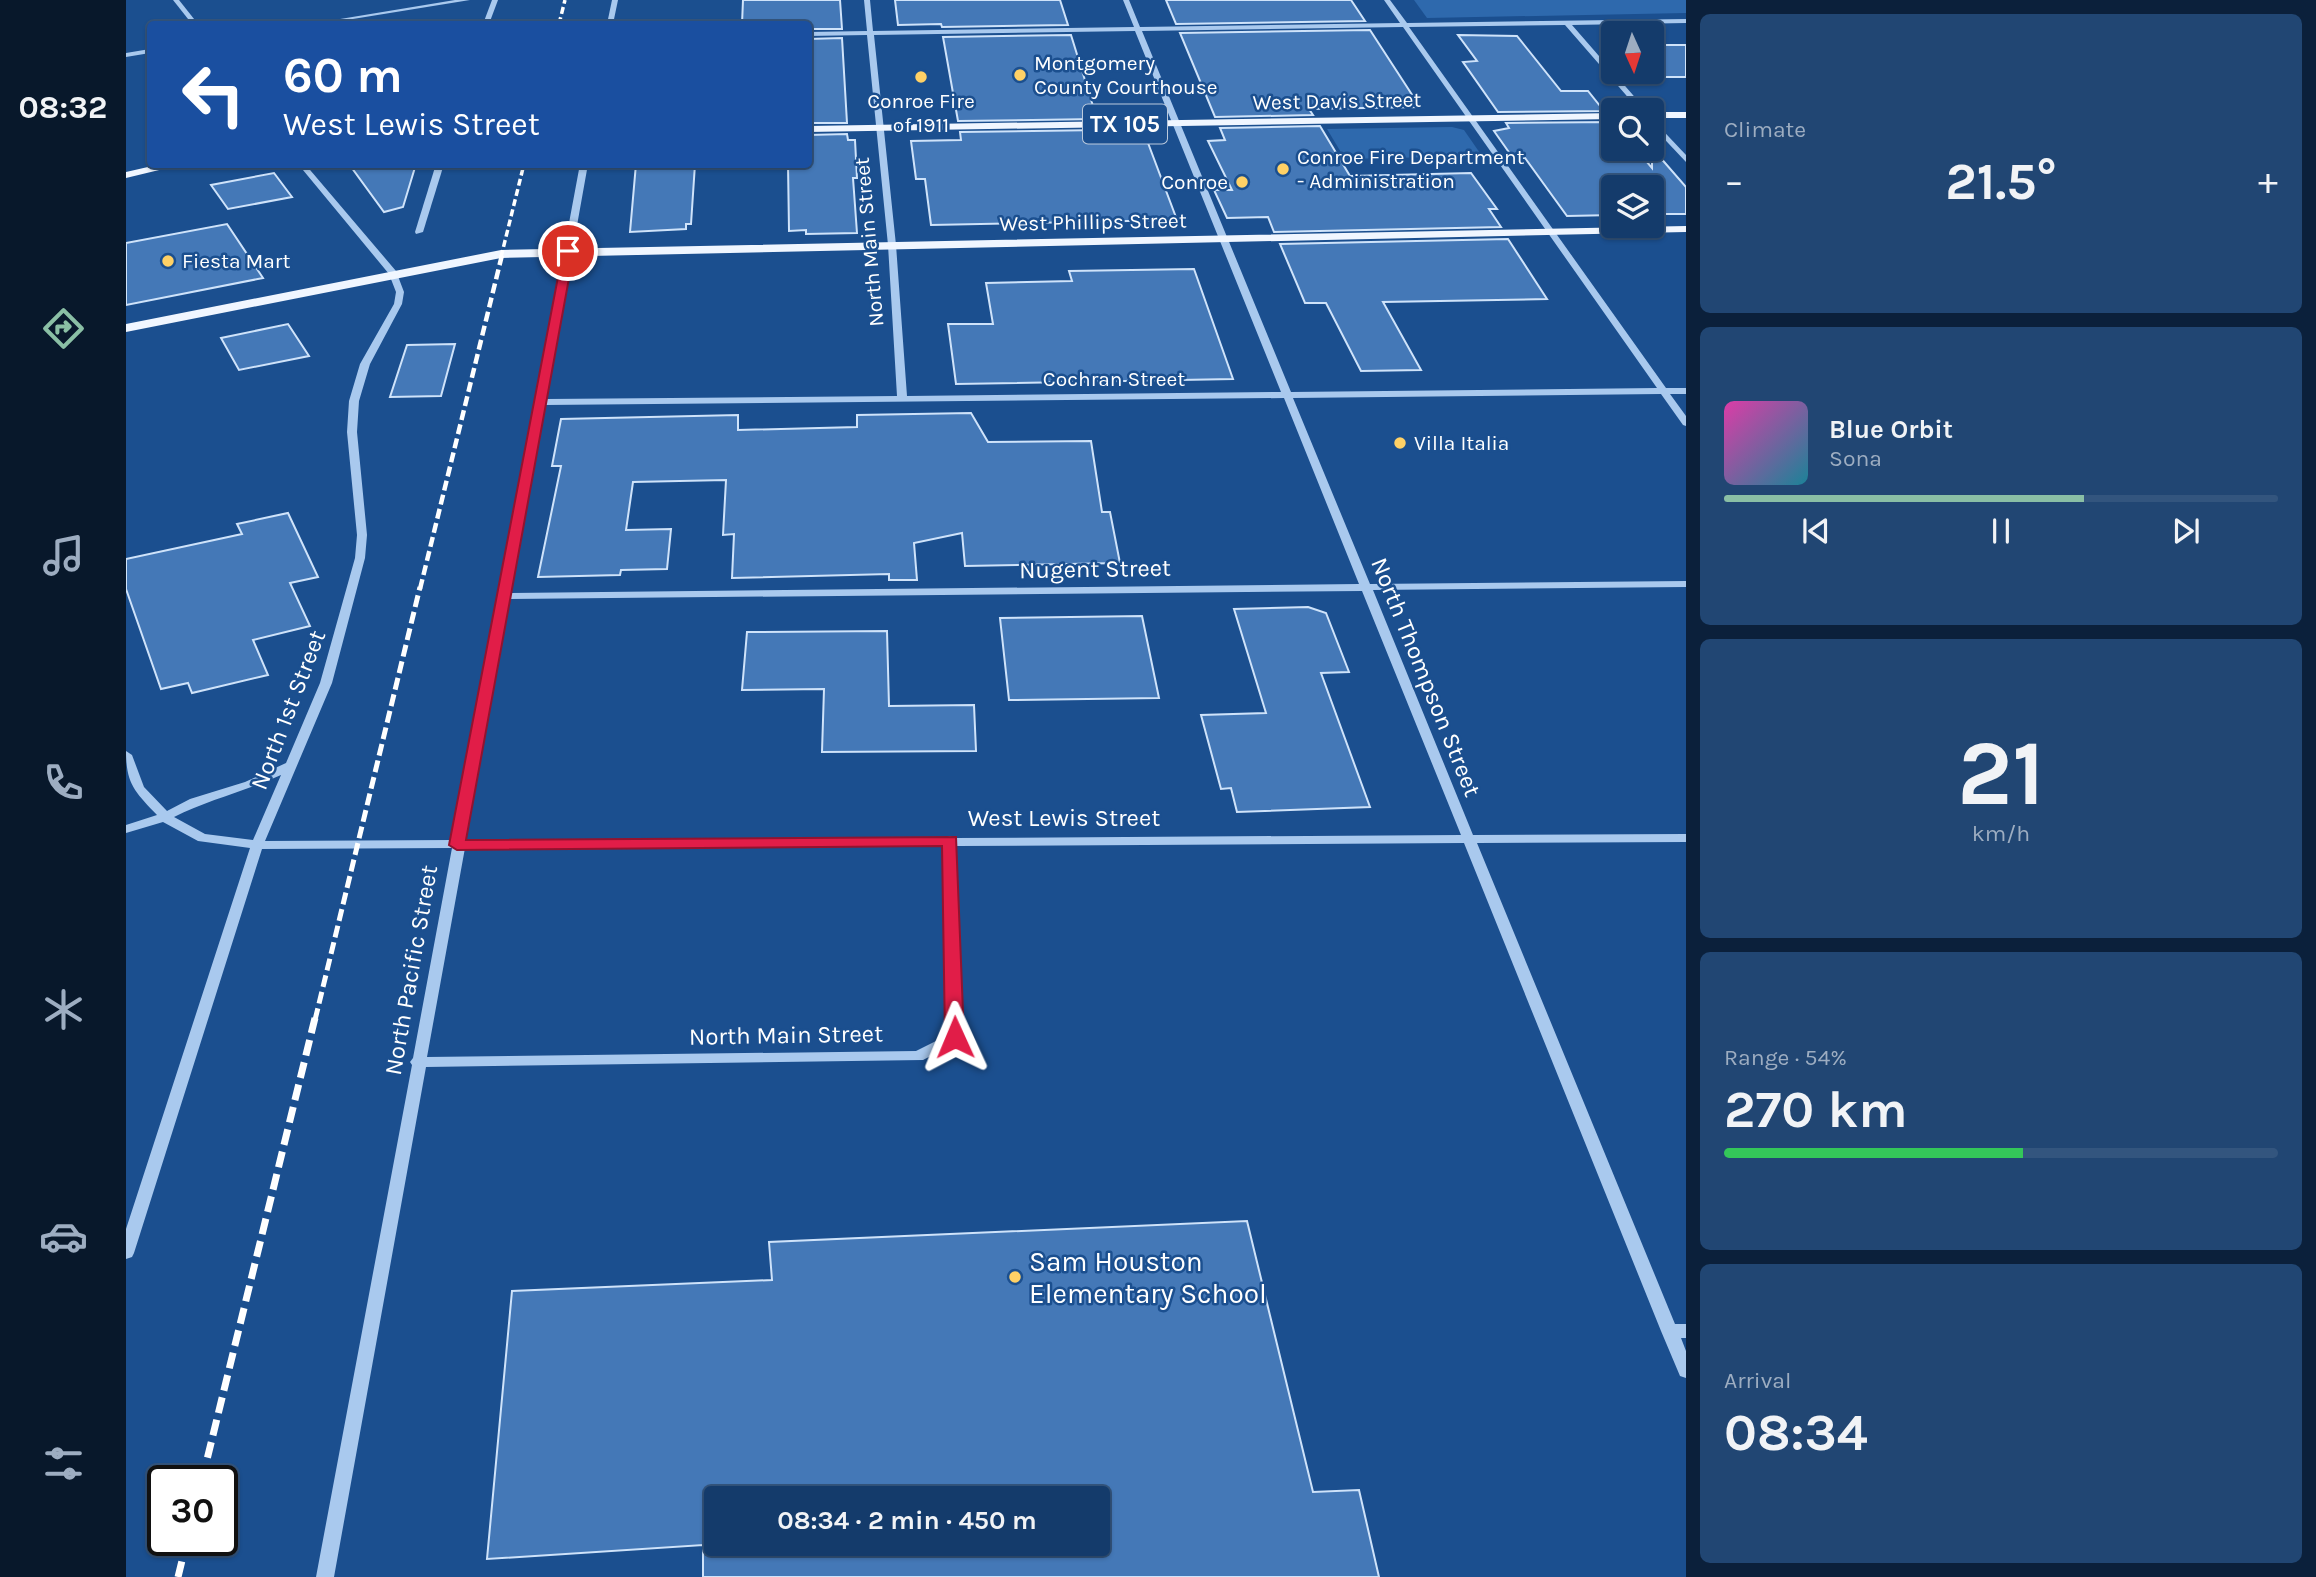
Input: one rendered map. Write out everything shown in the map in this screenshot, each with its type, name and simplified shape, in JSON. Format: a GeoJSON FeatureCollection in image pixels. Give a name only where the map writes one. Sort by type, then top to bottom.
{"type":"FeatureCollection","features":[{"type":"Feature","properties":{"kind":"main road"},"geometry":{"type":"LineString","coordinates":[[1664,115],[1686,115]]}},
{"type":"Feature","properties":{"kind":"main road","name":"West Davis Street"},"geometry":{"type":"LineString","coordinates":[[812,129],[1601,116]]}},
{"type":"Feature","properties":{"kind":"main road"},"geometry":{"type":"LineString","coordinates":[[126,175],[160,168]]}},
{"type":"Feature","properties":{"kind":"main road","name":"West Phillips Street"},"geometry":{"type":"LineString","coordinates":[[126,328],[393,272],[501,254],[1686,229]]}},
{"type":"Feature","properties":{"kind":"street"},"geometry":{"type":"LineString","coordinates":[[176,0],[193,21]]}},
{"type":"Feature","properties":{"kind":"street"},"geometry":{"type":"LineString","coordinates":[[332,21],[467,0]]}},
{"type":"Feature","properties":{"kind":"street"},"geometry":{"type":"LineString","coordinates":[[487,21],[495,0]]}},
{"type":"Feature","properties":{"kind":"street"},"geometry":{"type":"LineString","coordinates":[[611,21],[615,0]]}},
{"type":"Feature","properties":{"kind":"street","name":"North Main Street"},"geometry":{"type":"LineString","coordinates":[[867,0],[892,245],[902,398]]}},
{"type":"Feature","properties":{"kind":"street","name":"North Thompson Street"},"geometry":{"type":"LineString","coordinates":[[1126,0],[1469,840],[1678,1331],[1686,1371]]}},
{"type":"Feature","properties":{"kind":"street"},"geometry":{"type":"LineString","coordinates":[[1387,0],[1686,423]]}},
{"type":"Feature","properties":{"kind":"street"},"geometry":{"type":"LineString","coordinates":[[812,34],[1686,21]]}},
{"type":"Feature","properties":{"kind":"street"},"geometry":{"type":"LineString","coordinates":[[1566,23],[1632,98]]}},
{"type":"Feature","properties":{"kind":"street"},"geometry":{"type":"LineString","coordinates":[[126,55],[147,52]]}},
{"type":"Feature","properties":{"kind":"street"},"geometry":{"type":"LineString","coordinates":[[1664,135],[1686,160]]}},
{"type":"Feature","properties":{"kind":"street"},"geometry":{"type":"LineString","coordinates":[[304,168],[393,272]]}},
{"type":"Feature","properties":{"kind":"street"},"geometry":{"type":"LineString","coordinates":[[419,232],[439,168]]}},
{"type":"Feature","properties":{"kind":"street","name":"North Pacific Street"},"geometry":{"type":"LineString","coordinates":[[325,1577],[417,1062],[542,402],[583,168]]}},
{"type":"Feature","properties":{"kind":"street","name":"North 1st Street"},"geometry":{"type":"LineString","coordinates":[[126,1253],[132,1220],[257,845],[326,683],[360,558],[362,535],[352,432],[354,401],[365,364],[398,303],[400,292],[393,272]]}},
{"type":"Feature","properties":{"kind":"street","name":"Cochran Street"},"geometry":{"type":"LineString","coordinates":[[542,402],[1686,391]]}},
{"type":"Feature","properties":{"kind":"street","name":"Nugent Street"},"geometry":{"type":"LineString","coordinates":[[505,596],[1686,584]]}},
{"type":"Feature","properties":{"kind":"street","name":"West Lewis Street"},"geometry":{"type":"LineString","coordinates":[[126,755],[138,788],[165,817],[202,838],[257,845],[1686,838]]}},
{"type":"Feature","properties":{"kind":"street"},"geometry":{"type":"LineString","coordinates":[[126,829],[165,817],[194,802],[249,785],[292,765]]}},
{"type":"Feature","properties":{"kind":"street","name":"North Main Street"},"geometry":{"type":"LineString","coordinates":[[417,1062],[918,1056],[955,1037],[950,840]]}},
{"type":"Feature","properties":{"kind":"shaded area"},"geometry":{"type":"Polygon","coordinates":[[[1414,0],[1686,0],[1686,13],[1427,18],[1414,0]]]}},
{"type":"Feature","properties":{"kind":"shaded area"},"geometry":{"type":"Polygon","coordinates":[[[1452,127],[1464,130],[1482,156],[1345,159],[1327,129],[1452,127]]]}},
{"type":"Feature","properties":{"kind":"building"},"geometry":{"type":"Polygon","coordinates":[[[743,0],[840,0],[842,29],[812,29],[812,21],[742,21],[743,0]]]}},
{"type":"Feature","properties":{"kind":"building"},"geometry":{"type":"Polygon","coordinates":[[[895,0],[1060,0],[1068,25],[898,25],[895,0]]]}},
{"type":"Feature","properties":{"kind":"building"},"geometry":{"type":"Polygon","coordinates":[[[1166,0],[1351,0],[1365,21],[1176,24],[1166,0]]]}},
{"type":"Feature","properties":{"kind":"building"},"geometry":{"type":"Polygon","coordinates":[[[1370,30],[1420,107],[1309,109],[1313,115],[1215,117],[1180,33],[1370,30]]]}},
{"type":"Feature","properties":{"kind":"building","name":"Montgomery County Courthouse"},"geometry":{"type":"Polygon","coordinates":[[[1071,35],[1097,119],[958,121],[943,37],[1071,35]]]}},
{"type":"Feature","properties":{"kind":"building"},"geometry":{"type":"Polygon","coordinates":[[[1458,35],[1517,36],[1561,91],[1588,91],[1601,111],[1498,112],[1463,62],[1477,61],[1458,35]]]}},
{"type":"Feature","properties":{"kind":"building"},"geometry":{"type":"Polygon","coordinates":[[[842,38],[847,123],[812,123],[812,39],[842,38]]]}},
{"type":"Feature","properties":{"kind":"building"},"geometry":{"type":"Polygon","coordinates":[[[1664,45],[1686,45],[1686,77],[1664,77],[1664,45]]]}},
{"type":"Feature","properties":{"kind":"building"},"geometry":{"type":"Polygon","coordinates":[[[1601,122],[1601,161],[1646,161],[1652,168],[1652,161],[1663,161],[1686,187],[1686,214],[1664,214],[1664,175],[1601,175],[1601,215],[1567,216],[1525,158],[1513,158],[1494,131],[1509,128],[1506,123],[1601,122]]]}},
{"type":"Feature","properties":{"kind":"building"},"geometry":{"type":"Polygon","coordinates":[[[1320,126],[1350,176],[1471,173],[1497,209],[1489,209],[1501,227],[1274,232],[1268,217],[1227,218],[1214,190],[1232,190],[1208,141],[1225,140],[1220,128],[1320,126]]]}},
{"type":"Feature","properties":{"kind":"building"},"geometry":{"type":"Polygon","coordinates":[[[1101,130],[1103,136],[1145,135],[1177,220],[931,225],[925,179],[916,179],[911,141],[961,140],[960,132],[1101,130]]]}},
{"type":"Feature","properties":{"kind":"building"},"geometry":{"type":"Polygon","coordinates":[[[847,134],[848,140],[855,140],[857,178],[853,178],[857,233],[806,234],[806,230],[789,231],[788,168],[812,168],[812,135],[847,134]]]}},
{"type":"Feature","properties":{"kind":"building"},"geometry":{"type":"Polygon","coordinates":[[[352,168],[415,168],[403,207],[384,212],[352,168]]]}},
{"type":"Feature","properties":{"kind":"building"},"geometry":{"type":"Polygon","coordinates":[[[636,168],[695,168],[691,224],[686,224],[686,229],[630,232],[636,168]]]}},
{"type":"Feature","properties":{"kind":"building"},"geometry":{"type":"Polygon","coordinates":[[[274,173],[292,197],[228,209],[211,185],[274,173]]]}},
{"type":"Feature","properties":{"kind":"building"},"geometry":{"type":"Polygon","coordinates":[[[227,224],[263,278],[126,305],[126,243],[227,224]]]}},
{"type":"Feature","properties":{"kind":"building"},"geometry":{"type":"Polygon","coordinates":[[[1508,239],[1547,299],[1383,302],[1421,370],[1361,371],[1326,303],[1305,303],[1280,244],[1508,239]]]}},
{"type":"Feature","properties":{"kind":"building"},"geometry":{"type":"Polygon","coordinates":[[[1194,269],[1233,379],[956,384],[948,324],[993,324],[986,283],[1072,281],[1069,271],[1194,269]]]}},
{"type":"Feature","properties":{"kind":"building"},"geometry":{"type":"Polygon","coordinates":[[[288,324],[309,356],[239,370],[221,338],[288,324]]]}},
{"type":"Feature","properties":{"kind":"building"},"geometry":{"type":"Polygon","coordinates":[[[455,344],[441,396],[390,397],[407,345],[455,344]]]}},
{"type":"Feature","properties":{"kind":"building"},"geometry":{"type":"Polygon","coordinates":[[[971,413],[988,442],[1091,441],[1102,512],[1110,512],[1120,563],[965,566],[962,533],[914,543],[917,580],[889,580],[889,574],[732,578],[734,534],[723,535],[726,480],[633,482],[626,530],[671,529],[667,569],[621,570],[620,575],[538,577],[561,466],[552,466],[561,419],[738,415],[738,430],[857,427],[857,415],[971,413]]]}},
{"type":"Feature","properties":{"kind":"building"},"geometry":{"type":"Polygon","coordinates":[[[288,513],[318,577],[290,583],[310,626],[253,640],[268,675],[192,693],[188,683],[161,689],[126,589],[126,559],[242,534],[237,524],[288,513]]]}},
{"type":"Feature","properties":{"kind":"building"},"geometry":{"type":"Polygon","coordinates":[[[1308,607],[1326,613],[1349,672],[1321,673],[1370,807],[1237,812],[1231,788],[1221,789],[1201,715],[1266,713],[1234,609],[1308,607]]]}},
{"type":"Feature","properties":{"kind":"building"},"geometry":{"type":"Polygon","coordinates":[[[1142,616],[1159,698],[1009,700],[1000,618],[1142,616]]]}},
{"type":"Feature","properties":{"kind":"building"},"geometry":{"type":"Polygon","coordinates":[[[887,631],[889,706],[974,705],[976,751],[822,752],[824,689],[742,690],[747,632],[887,631]]]}},
{"type":"Feature","properties":{"kind":"building"},"geometry":{"type":"Polygon","coordinates":[[[1247,1221],[1313,1492],[1359,1490],[1379,1577],[703,1577],[703,1545],[487,1559],[512,1291],[772,1280],[769,1242],[1247,1221]]]}},
{"type":"Feature","properties":{"kind":"railway"},"geometry":{"type":"LineString","coordinates":[[560,21],[565,0]]}},
{"type":"Feature","properties":{"kind":"railway"},"geometry":{"type":"LineString","coordinates":[[501,257],[523,168]]}},
{"type":"Feature","properties":{"kind":"railway"},"geometry":{"type":"LineString","coordinates":[[420,589],[502,255]]}},
{"type":"Feature","properties":{"kind":"railway"},"geometry":{"type":"LineString","coordinates":[[315,1020],[420,587]]}},
{"type":"Feature","properties":{"kind":"railway"},"geometry":{"type":"LineString","coordinates":[[206,1465],[315,1018]]}},
{"type":"Feature","properties":{"kind":"railway"},"geometry":{"type":"LineString","coordinates":[[178,1577],[183,1556]]}},
{"type":"Feature","properties":{"kind":"place","name":"Montgomery County Courthouse"},"geometry":{"type":"Point","coordinates":[1020,75]}},
{"type":"Feature","properties":{"kind":"place","name":"Conroe Fire of 1911"},"geometry":{"type":"Point","coordinates":[921,77]}},
{"type":"Feature","properties":{"kind":"place","name":"Conroe Fire Department - Administration"},"geometry":{"type":"Point","coordinates":[1283,169]}},
{"type":"Feature","properties":{"kind":"place","name":"Conroe"},"geometry":{"type":"Point","coordinates":[1242,182]}},
{"type":"Feature","properties":{"kind":"place","name":"Fiesta Mart"},"geometry":{"type":"Point","coordinates":[168,261]}},
{"type":"Feature","properties":{"kind":"place","name":"Villa Italia"},"geometry":{"type":"Point","coordinates":[1400,443]}},
{"type":"Feature","properties":{"kind":"place","name":"Sam Houston Elementary School"},"geometry":{"type":"Point","coordinates":[1015,1277]}},
{"type":"Feature","properties":{"kind":"route"},"geometry":{"type":"LineString","coordinates":[[568,251],[542,402],[457,845],[950,840],[955,1037]]}}]}
